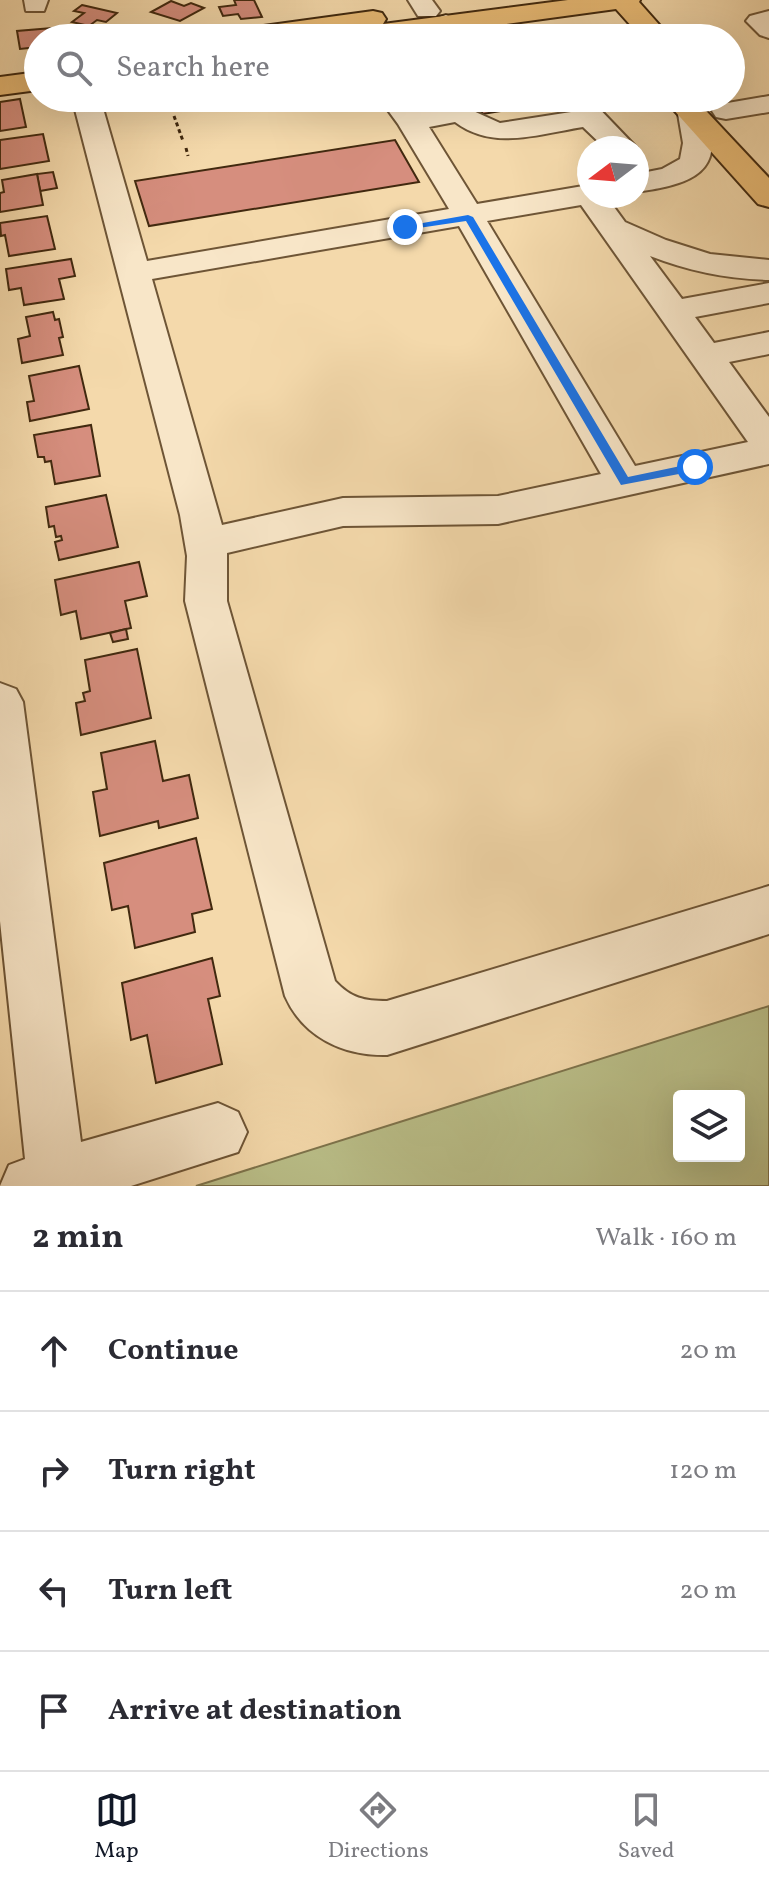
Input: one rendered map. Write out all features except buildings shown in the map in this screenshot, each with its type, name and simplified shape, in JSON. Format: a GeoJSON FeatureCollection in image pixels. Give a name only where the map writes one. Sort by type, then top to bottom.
{"type":"FeatureCollection","features":[{"type":"Feature","properties":{"kind":"main road"},"geometry":{"type":"LineString","coordinates":[[357,24],[502,0]]}},
{"type":"Feature","properties":{"kind":"main road"},"geometry":{"type":"LineString","coordinates":[[388,24],[431,11],[624,0],[645,24]]}},
{"type":"Feature","properties":{"kind":"main road"},"geometry":{"type":"LineString","coordinates":[[590,2],[610,24]]}},
{"type":"Feature","properties":{"kind":"main road"},"geometry":{"type":"LineString","coordinates":[[0,69],[24,66]]}},
{"type":"Feature","properties":{"kind":"main road"},"geometry":{"type":"LineString","coordinates":[[0,86],[24,83]]}},
{"type":"Feature","properties":{"kind":"main road"},"geometry":{"type":"LineString","coordinates":[[707,112],[769,197]]}},
{"type":"Feature","properties":{"kind":"main road"},"geometry":{"type":"LineString","coordinates":[[711,112],[769,155]]}},
{"type":"Feature","properties":{"kind":"street"},"geometry":{"type":"LineString","coordinates":[[431,11],[452,24]]}},
{"type":"Feature","properties":{"kind":"street"},"geometry":{"type":"LineString","coordinates":[[769,19],[759,21],[769,30]]}},
{"type":"Feature","properties":{"kind":"street"},"geometry":{"type":"LineString","coordinates":[[745,104],[769,104]]}},
{"type":"Feature","properties":{"kind":"street"},"geometry":{"type":"LineString","coordinates":[[90,112],[206,543],[206,601],[312,996],[334,1017],[364,1029],[387,1028],[769,910]]}},
{"type":"Feature","properties":{"kind":"street"},"geometry":{"type":"LineString","coordinates":[[404,112],[625,482]]}},
{"type":"Feature","properties":{"kind":"street"},"geometry":{"type":"LineString","coordinates":[[462,112],[479,127],[500,132],[568,112]]}},
{"type":"Feature","properties":{"kind":"street"},"geometry":{"type":"LineString","coordinates":[[586,112],[610,136]]}},
{"type":"Feature","properties":{"kind":"street"},"geometry":{"type":"LineString","coordinates":[[649,175],[678,173],[692,163],[698,152],[701,112]]}},
{"type":"Feature","properties":{"kind":"street"},"geometry":{"type":"LineString","coordinates":[[133,273],[577,197]]}},
{"type":"Feature","properties":{"kind":"street"},"geometry":{"type":"LineString","coordinates":[[598,208],[769,444]]}},
{"type":"Feature","properties":{"kind":"street"},"geometry":{"type":"LineString","coordinates":[[612,227],[684,259],[732,268],[769,270]]}},
{"type":"Feature","properties":{"kind":"street"},"geometry":{"type":"LineString","coordinates":[[673,311],[769,293]]}},
{"type":"Feature","properties":{"kind":"street"},"geometry":{"type":"LineString","coordinates":[[705,356],[769,343]]}},
{"type":"Feature","properties":{"kind":"street"},"geometry":{"type":"LineString","coordinates":[[206,543],[343,512],[498,510],[769,451]]}},
{"type":"Feature","properties":{"kind":"street"},"geometry":{"type":"LineString","coordinates":[[0,702],[42,1182],[218,1132]]}},
{"type":"Feature","properties":{"kind":"path"},"geometry":{"type":"LineString","coordinates":[[174,116],[183,141]]}},
{"type":"Feature","properties":{"kind":"path"},"geometry":{"type":"LineString","coordinates":[[186,148],[188,156]]}},
{"type":"Feature","properties":{"kind":"green space"},"geometry":{"type":"Polygon","coordinates":[[[769,1006],[769,1186],[196,1186],[769,1006]]]}},
{"type":"Feature","properties":{"kind":"route"},"geometry":{"type":"LineString","coordinates":[[405,227],[468,217],[625,482],[695,467]]}}]}
